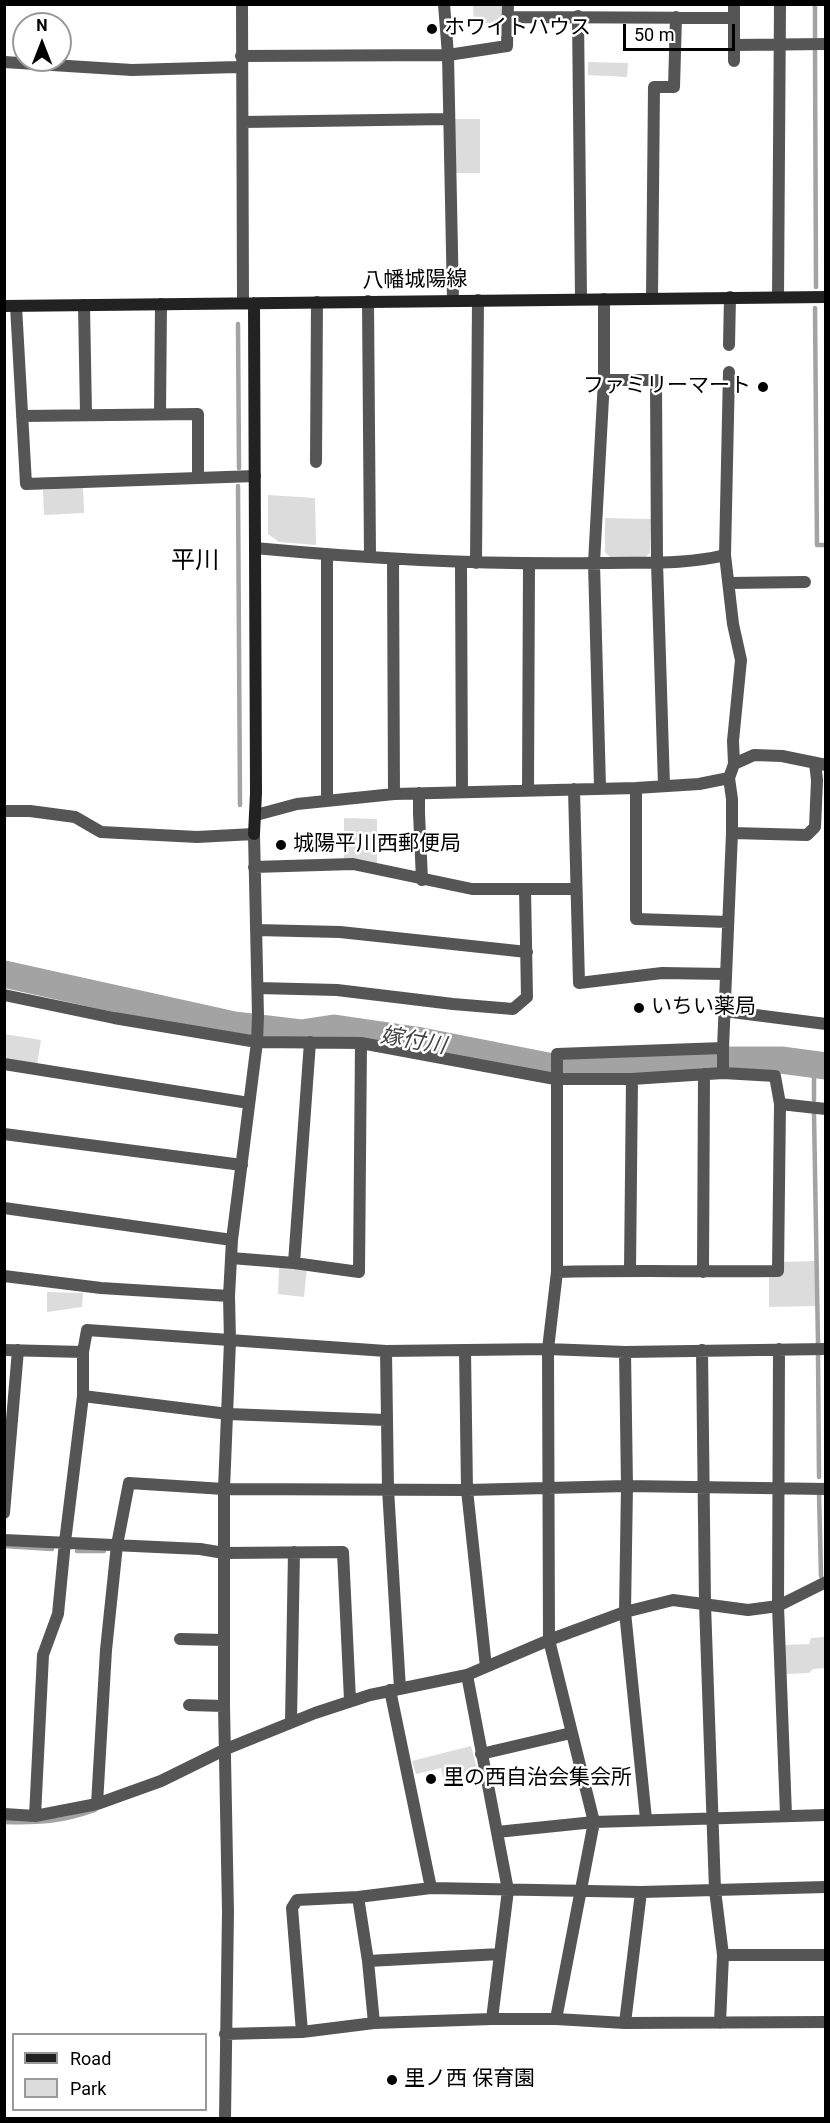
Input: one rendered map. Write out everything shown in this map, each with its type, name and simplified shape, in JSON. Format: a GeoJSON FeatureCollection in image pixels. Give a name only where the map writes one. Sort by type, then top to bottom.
{"type":"FeatureCollection","features":[{"type":"Feature","properties":{"kind":"main road","name":"八幡城陽線"},"geometry":{"type":"LineString","coordinates":[[10,306],[825,297]]}},
{"type":"Feature","properties":{"kind":"main road"},"geometry":{"type":"LineString","coordinates":[[248,303],[255,476],[256,815],[254,834]]}},
{"type":"Feature","properties":{"kind":"street"},"geometry":{"type":"LineString","coordinates":[[242,4],[239,62],[248,303]]}},
{"type":"Feature","properties":{"kind":"street"},"geometry":{"type":"LineString","coordinates":[[444,4],[448,55],[453,300]]}},
{"type":"Feature","properties":{"kind":"street"},"geometry":{"type":"LineString","coordinates":[[734,4],[734,61]]}},
{"type":"Feature","properties":{"kind":"street"},"geometry":{"type":"LineString","coordinates":[[778,297],[780,4]]}},
{"type":"Feature","properties":{"kind":"street"},"geometry":{"type":"LineString","coordinates":[[4,62],[132,70],[239,62],[448,55],[507,46],[508,11],[578,16],[734,18]]}},
{"type":"Feature","properties":{"kind":"street"},"geometry":{"type":"LineString","coordinates":[[578,16],[581,299]]}},
{"type":"Feature","properties":{"kind":"street"},"geometry":{"type":"LineString","coordinates":[[652,298],[654,87],[674,87],[676,17]]}},
{"type":"Feature","properties":{"kind":"street"},"geometry":{"type":"LineString","coordinates":[[734,45],[825,44]]}},
{"type":"Feature","properties":{"kind":"street"},"geometry":{"type":"LineString","coordinates":[[243,122],[449,119]]}},
{"type":"Feature","properties":{"kind":"street"},"geometry":{"type":"LineString","coordinates":[[729,345],[730,297]]}},
{"type":"Feature","properties":{"kind":"street"},"geometry":{"type":"LineString","coordinates":[[600,787],[594,563],[604,380],[604,299]]}},
{"type":"Feature","properties":{"kind":"street"},"geometry":{"type":"LineString","coordinates":[[476,563],[477,300]]}},
{"type":"Feature","properties":{"kind":"street"},"geometry":{"type":"LineString","coordinates":[[368,301],[370,557]]}},
{"type":"Feature","properties":{"kind":"street"},"geometry":{"type":"LineString","coordinates":[[316,462],[317,302]]}},
{"type":"Feature","properties":{"kind":"street"},"geometry":{"type":"LineString","coordinates":[[160,414],[161,304]]}},
{"type":"Feature","properties":{"kind":"street"},"geometry":{"type":"LineString","coordinates":[[84,305],[86,414]]}},
{"type":"Feature","properties":{"kind":"street"},"geometry":{"type":"LineString","coordinates":[[10,306],[22,416],[26,484],[255,476]]}},
{"type":"Feature","properties":{"kind":"street"},"geometry":{"type":"LineString","coordinates":[[723,1073],[732,833],[732,799],[729,778],[734,764],[733,741],[741,660],[725,555],[729,372]]}},
{"type":"Feature","properties":{"kind":"street"},"geometry":{"type":"LineString","coordinates":[[604,380],[656,380],[657,562],[664,786]]}},
{"type":"Feature","properties":{"kind":"street"},"geometry":{"type":"LineString","coordinates":[[22,416],[198,414],[198,478]]}},
{"type":"Feature","properties":{"kind":"street"},"geometry":{"type":"LineString","coordinates":[[255,548],[461,563],[657,562],[712,559],[725,555]]}},
{"type":"Feature","properties":{"kind":"street"},"geometry":{"type":"LineString","coordinates":[[327,554],[327,800]]}},
{"type":"Feature","properties":{"kind":"street"},"geometry":{"type":"LineString","coordinates":[[393,559],[394,794]]}},
{"type":"Feature","properties":{"kind":"street"},"geometry":{"type":"LineString","coordinates":[[461,563],[462,791]]}},
{"type":"Feature","properties":{"kind":"street"},"geometry":{"type":"LineString","coordinates":[[528,790],[529,563]]}},
{"type":"Feature","properties":{"kind":"street"},"geometry":{"type":"LineString","coordinates":[[729,583],[805,582]]}},
{"type":"Feature","properties":{"kind":"street"},"geometry":{"type":"LineString","coordinates":[[732,833],[807,835],[815,827],[820,764],[782,756],[754,755],[734,764]]}},
{"type":"Feature","properties":{"kind":"street"},"geometry":{"type":"LineString","coordinates":[[256,815],[297,804],[394,794],[600,787],[636,788],[699,784],[729,778]]}},
{"type":"Feature","properties":{"kind":"street"},"geometry":{"type":"LineString","coordinates":[[636,788],[636,919],[728,922]]}},
{"type":"Feature","properties":{"kind":"street"},"geometry":{"type":"LineString","coordinates":[[574,789],[579,983],[662,973],[725,974]]}},
{"type":"Feature","properties":{"kind":"street"},"geometry":{"type":"LineString","coordinates":[[420,793],[422,880]]}},
{"type":"Feature","properties":{"kind":"street"},"geometry":{"type":"LineString","coordinates":[[4,811],[30,811],[75,817],[101,832],[197,837],[254,834],[257,1039],[232,1240],[224,1489],[224,1706],[228,1911],[225,2118]]}},
{"type":"Feature","properties":{"kind":"street"},"geometry":{"type":"LineString","coordinates":[[254,867],[353,864],[472,889],[575,889]]}},
{"type":"Feature","properties":{"kind":"street"},"geometry":{"type":"LineString","coordinates":[[258,988],[337,990],[513,1009],[527,997],[525,889]]}},
{"type":"Feature","properties":{"kind":"street"},"geometry":{"type":"LineString","coordinates":[[256,930],[340,932],[527,952]]}},
{"type":"Feature","properties":{"kind":"street"},"geometry":{"type":"LineString","coordinates":[[4,995],[114,1018],[257,1039],[361,1043],[555,1079],[632,1079],[723,1073],[775,1076],[780,1104],[778,1271],[556,1272]]}},
{"type":"Feature","properties":{"kind":"street"},"geometry":{"type":"LineString","coordinates":[[724,1011],[825,1024]]}},
{"type":"Feature","properties":{"kind":"street"},"geometry":{"type":"LineString","coordinates":[[294,1263],[310,1042]]}},
{"type":"Feature","properties":{"kind":"street"},"geometry":{"type":"LineString","coordinates":[[231,1258],[294,1263],[359,1272],[361,1043]]}},
{"type":"Feature","properties":{"kind":"street"},"geometry":{"type":"LineString","coordinates":[[556,2019],[594,1822],[549,1640],[548,1349],[556,1272],[555,1079],[557,1054],[723,1048]]}},
{"type":"Feature","properties":{"kind":"street"},"geometry":{"type":"LineString","coordinates":[[4,1064],[249,1103]]}},
{"type":"Feature","properties":{"kind":"street"},"geometry":{"type":"LineString","coordinates":[[703,1272],[704,1074]]}},
{"type":"Feature","properties":{"kind":"street"},"geometry":{"type":"LineString","coordinates":[[630,1270],[632,1079]]}},
{"type":"Feature","properties":{"kind":"street"},"geometry":{"type":"LineString","coordinates":[[780,1104],[825,1109]]}},
{"type":"Feature","properties":{"kind":"street"},"geometry":{"type":"LineString","coordinates":[[4,1134],[242,1165]]}},
{"type":"Feature","properties":{"kind":"street"},"geometry":{"type":"LineString","coordinates":[[4,1208],[232,1240]]}},
{"type":"Feature","properties":{"kind":"street"},"geometry":{"type":"LineString","coordinates":[[4,1276],[101,1288],[229,1296]]}},
{"type":"Feature","properties":{"kind":"street"},"geometry":{"type":"LineString","coordinates":[[35,1816],[43,1655],[58,1614],[83,1396],[83,1352],[87,1330],[386,1351],[548,1349],[625,1352],[825,1349]]}},
{"type":"Feature","properties":{"kind":"street"},"geometry":{"type":"LineString","coordinates":[[779,1349],[778,1606],[786,1815]]}},
{"type":"Feature","properties":{"kind":"street"},"geometry":{"type":"LineString","coordinates":[[4,1350],[83,1352]]}},
{"type":"Feature","properties":{"kind":"street"},"geometry":{"type":"LineString","coordinates":[[4,1513],[18,1350]]}},
{"type":"Feature","properties":{"kind":"street"},"geometry":{"type":"LineString","coordinates":[[702,1350],[705,1604],[715,1890],[723,1955],[720,2023]]}},
{"type":"Feature","properties":{"kind":"street"},"geometry":{"type":"LineString","coordinates":[[386,1351],[386,1420],[395,1690],[431,1888]]}},
{"type":"Feature","properties":{"kind":"street"},"geometry":{"type":"LineString","coordinates":[[465,1351],[467,1490],[486,1667]]}},
{"type":"Feature","properties":{"kind":"street"},"geometry":{"type":"LineString","coordinates":[[625,1352],[627,1486],[625,1612],[646,1819]]}},
{"type":"Feature","properties":{"kind":"street"},"geometry":{"type":"LineString","coordinates":[[83,1396],[228,1414],[386,1420]]}},
{"type":"Feature","properties":{"kind":"street"},"geometry":{"type":"LineString","coordinates":[[97,1804],[106,1650],[117,1545],[129,1483],[224,1489],[467,1490],[627,1486],[825,1489]]}},
{"type":"Feature","properties":{"kind":"street"},"geometry":{"type":"LineString","coordinates":[[4,1540],[200,1549],[224,1553],[343,1552],[350,1701]]}},
{"type":"Feature","properties":{"kind":"street"},"geometry":{"type":"LineString","coordinates":[[291,1722],[294,1552]]}},
{"type":"Feature","properties":{"kind":"street"},"geometry":{"type":"LineString","coordinates":[[4,1815],[35,1816],[97,1804],[161,1781],[226,1749],[291,1722],[350,1701],[467,1675],[549,1640],[625,1612],[673,1600],[748,1610],[778,1606],[825,1582]]}},
{"type":"Feature","properties":{"kind":"street"},"geometry":{"type":"LineString","coordinates":[[180,1639],[224,1640]]}},
{"type":"Feature","properties":{"kind":"street"},"geometry":{"type":"LineString","coordinates":[[467,1675],[508,1890],[492,2019]]}},
{"type":"Feature","properties":{"kind":"street"},"geometry":{"type":"LineString","coordinates":[[189,1705],[224,1706]]}},
{"type":"Feature","properties":{"kind":"street"},"geometry":{"type":"LineString","coordinates":[[481,1754],[571,1733]]}},
{"type":"Feature","properties":{"kind":"street"},"geometry":{"type":"LineString","coordinates":[[497,1832],[646,1819],[825,1815]]}},
{"type":"Feature","properties":{"kind":"street"},"geometry":{"type":"LineString","coordinates":[[302,2032],[292,1908],[297,1900],[358,1897],[431,1888],[641,1892],[825,1887]]}},
{"type":"Feature","properties":{"kind":"street"},"geometry":{"type":"LineString","coordinates":[[625,2023],[641,1892]]}},
{"type":"Feature","properties":{"kind":"street"},"geometry":{"type":"LineString","coordinates":[[358,1897],[368,1961],[374,2023]]}},
{"type":"Feature","properties":{"kind":"street"},"geometry":{"type":"LineString","coordinates":[[368,1961],[500,1954]]}},
{"type":"Feature","properties":{"kind":"street"},"geometry":{"type":"LineString","coordinates":[[723,1955],[825,1954]]}},
{"type":"Feature","properties":{"kind":"street"},"geometry":{"type":"LineString","coordinates":[[225,2034],[302,2032],[374,2023],[492,2019],[556,2019],[625,2023],[825,2022]]}},
{"type":"Feature","properties":{"kind":"green space"},"geometry":{"type":"Polygon","coordinates":[[[473,5],[503,5],[504,22],[474,24],[473,5]]]}},
{"type":"Feature","properties":{"kind":"green space"},"geometry":{"type":"Polygon","coordinates":[[[588,62],[628,63],[627,77],[588,75],[588,62]]]}},
{"type":"Feature","properties":{"kind":"green space"},"geometry":{"type":"Polygon","coordinates":[[[454,119],[480,119],[480,173],[454,173],[454,119]]]}},
{"type":"Feature","properties":{"kind":"green space"},"geometry":{"type":"Polygon","coordinates":[[[83,487],[84,513],[44,515],[43,490],[83,487]]]}},
{"type":"Feature","properties":{"kind":"green space"},"geometry":{"type":"Polygon","coordinates":[[[268,495],[315,498],[316,545],[279,542],[268,534],[268,495]]]}},
{"type":"Feature","properties":{"kind":"green space"},"geometry":{"type":"Polygon","coordinates":[[[605,518],[651,519],[650,553],[644,558],[611,558],[605,552],[605,518]]]}},
{"type":"Feature","properties":{"kind":"green space"},"geometry":{"type":"Polygon","coordinates":[[[344,818],[377,819],[377,865],[344,860],[344,818]]]}},
{"type":"Feature","properties":{"kind":"green space"},"geometry":{"type":"Polygon","coordinates":[[[4,1034],[41,1040],[37,1065],[5,1060],[4,1034]]]}},
{"type":"Feature","properties":{"kind":"green space"},"geometry":{"type":"Polygon","coordinates":[[[815,1261],[816,1306],[769,1307],[769,1276],[782,1276],[782,1262],[815,1261]]]}},
{"type":"Feature","properties":{"kind":"green space"},"geometry":{"type":"Polygon","coordinates":[[[279,1265],[307,1267],[304,1297],[278,1294],[279,1265]]]}},
{"type":"Feature","properties":{"kind":"green space"},"geometry":{"type":"Polygon","coordinates":[[[47,1292],[83,1293],[82,1307],[47,1312],[47,1292]]]}},
{"type":"Feature","properties":{"kind":"green space"},"geometry":{"type":"Polygon","coordinates":[[[825,1637],[825,1668],[813,1669],[809,1673],[785,1674],[784,1645],[809,1644],[811,1638],[825,1637]]]}},
{"type":"Feature","properties":{"kind":"green space"},"geometry":{"type":"Polygon","coordinates":[[[471,1746],[479,1776],[445,1785],[441,1768],[416,1774],[412,1761],[471,1746]]]}},
{"type":"Feature","properties":{"kind":"waterway"},"geometry":{"type":"LineString","coordinates":[[815,4],[815,39]]}},
{"type":"Feature","properties":{"kind":"waterway"},"geometry":{"type":"LineString","coordinates":[[815,51],[816,287]]}},
{"type":"Feature","properties":{"kind":"waterway"},"geometry":{"type":"LineString","coordinates":[[815,308],[817,545],[826,545]]}},
{"type":"Feature","properties":{"kind":"waterway"},"geometry":{"type":"LineString","coordinates":[[238,324],[239,468]]}},
{"type":"Feature","properties":{"kind":"waterway"},"geometry":{"type":"LineString","coordinates":[[238,486],[240,805]]}},
{"type":"Feature","properties":{"kind":"waterway","name":"嫁付川"},"geometry":{"type":"LineString","coordinates":[[4,974],[234,1025],[301,1033],[334,1028],[416,1040],[563,1069],[703,1060],[781,1060],[826,1066]]}},
{"type":"Feature","properties":{"kind":"waterway"},"geometry":{"type":"LineString","coordinates":[[814,1065],[814,1100]]}},
{"type":"Feature","properties":{"kind":"waterway"},"geometry":{"type":"LineString","coordinates":[[814,1114],[818,1343]]}},
{"type":"Feature","properties":{"kind":"waterway"},"geometry":{"type":"LineString","coordinates":[[818,1353],[819,1477]]}},
{"type":"Feature","properties":{"kind":"waterway"},"geometry":{"type":"LineString","coordinates":[[819,1494],[821,1576]]}},
{"type":"Feature","properties":{"kind":"waterway"},"geometry":{"type":"LineString","coordinates":[[4,1546],[52,1549]]}},
{"type":"Feature","properties":{"kind":"waterway"},"geometry":{"type":"LineString","coordinates":[[77,1551],[104,1551]]}},
{"type":"Feature","properties":{"kind":"waterway"},"geometry":{"type":"LineString","coordinates":[[4,1822],[50,1821],[95,1810]]}},
{"type":"Feature","properties":{"kind":"place","name":"ホワイトハウス"},"geometry":{"type":"Point","coordinates":[432,29]}},
{"type":"Feature","properties":{"kind":"place","name":"ファミリーマート"},"geometry":{"type":"Point","coordinates":[763,387]}},
{"type":"Feature","properties":{"kind":"place","name":"城陽平川西郵便局"},"geometry":{"type":"Point","coordinates":[281,845]}},
{"type":"Feature","properties":{"kind":"place","name":"いちい薬局"},"geometry":{"type":"Point","coordinates":[639,1008]}},
{"type":"Feature","properties":{"kind":"place","name":"里の西自治会集会所"},"geometry":{"type":"Point","coordinates":[431,1779]}},
{"type":"Feature","properties":{"kind":"place","name":"里ノ西 保育園"},"geometry":{"type":"Point","coordinates":[392,2080]}},
{"type":"Feature","properties":{"kind":"district","name":"平川"},"geometry":{"type":"Point","coordinates":[195,562]}}]}
